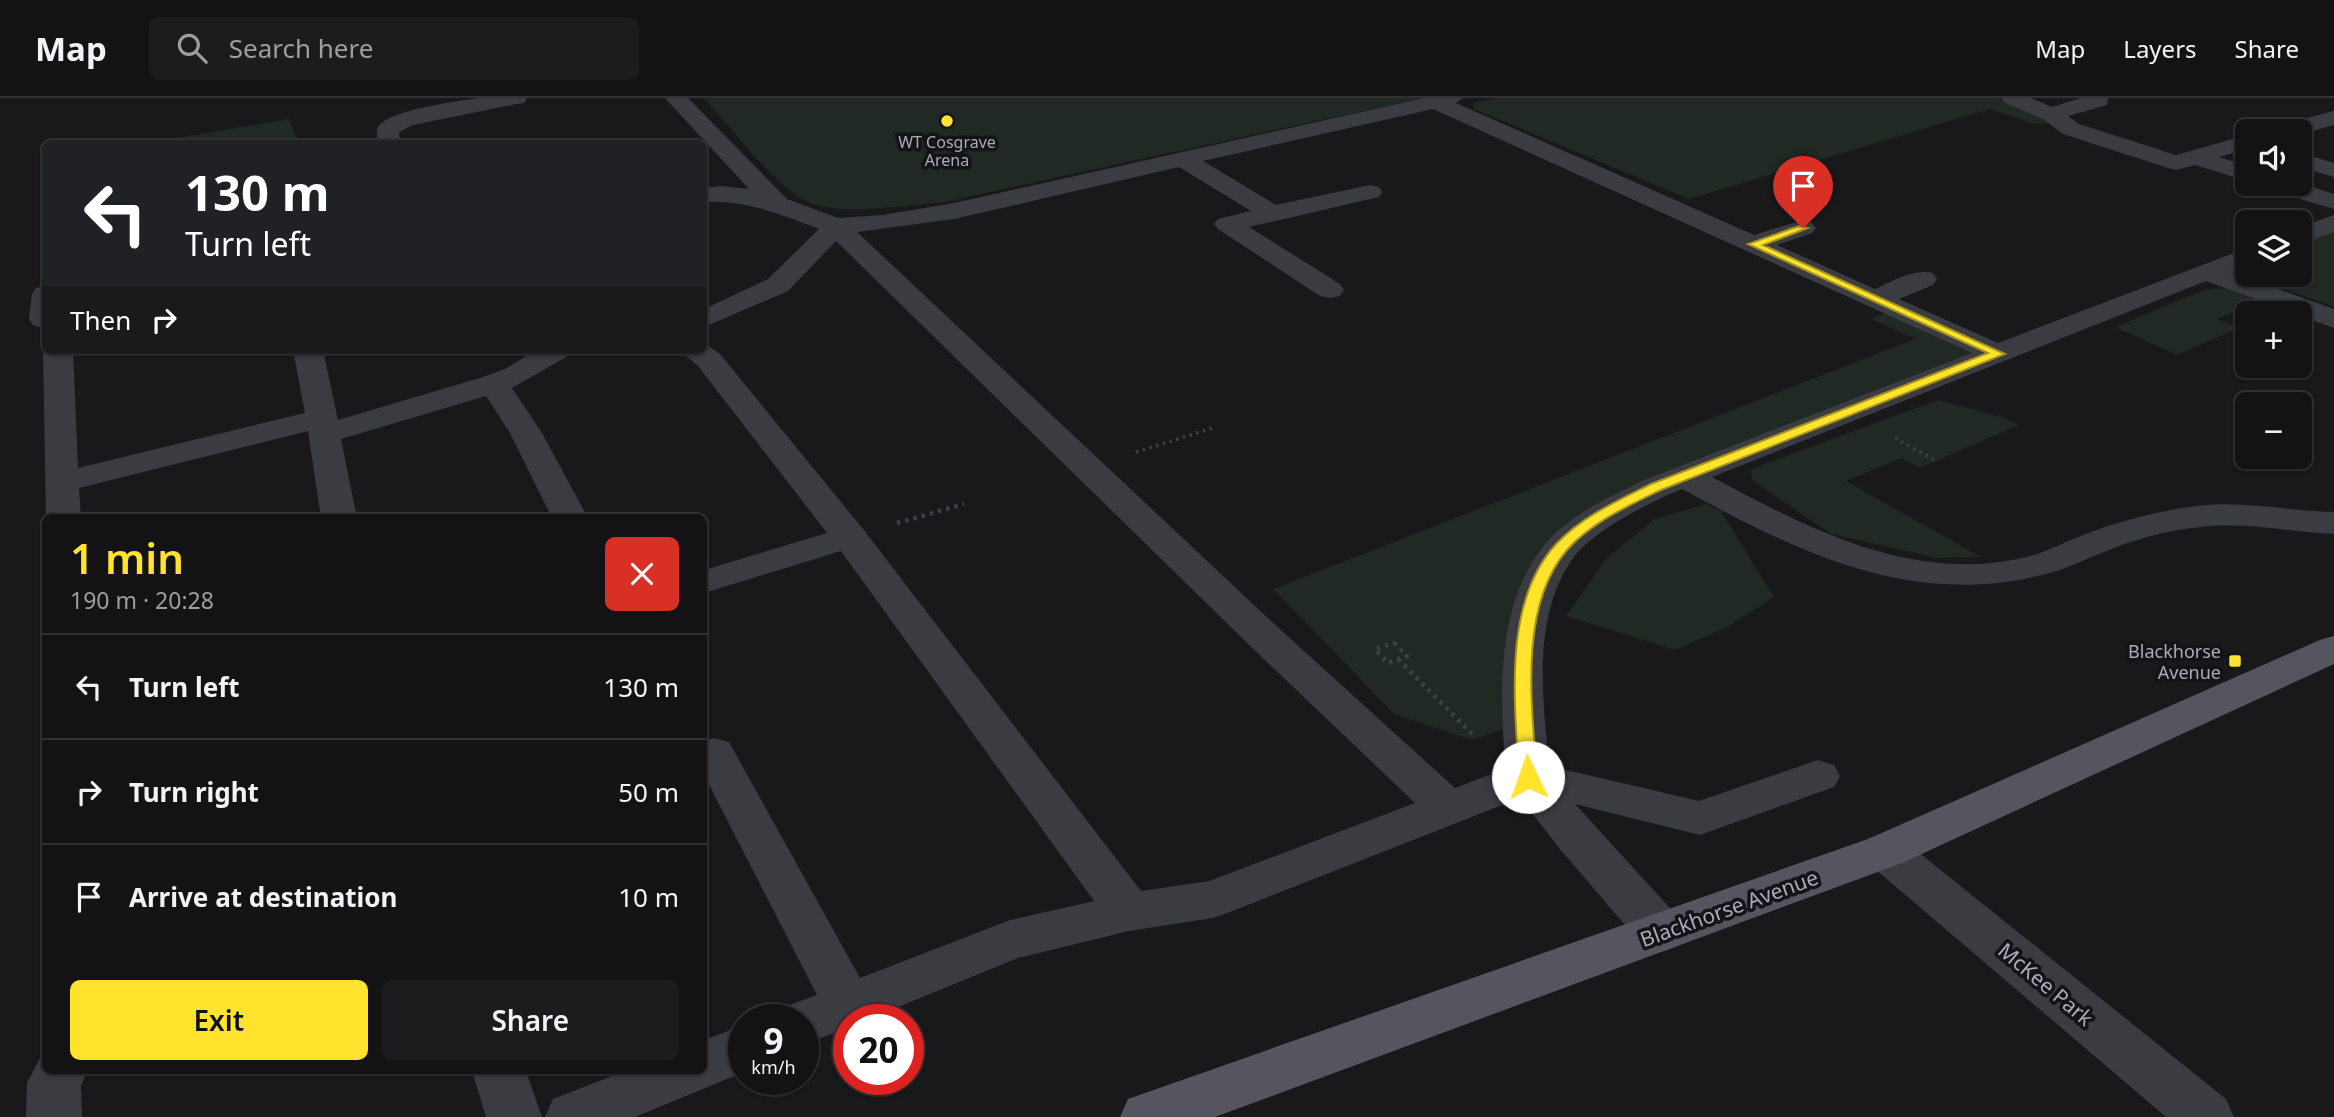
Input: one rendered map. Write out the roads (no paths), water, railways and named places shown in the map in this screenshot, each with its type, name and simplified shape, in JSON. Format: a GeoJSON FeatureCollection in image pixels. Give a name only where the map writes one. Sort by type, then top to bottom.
{"type":"FeatureCollection","features":[{"type":"Feature","properties":{"kind":"main road","name":"Blackhorse Avenue"},"geometry":{"type":"LineString","coordinates":[[1148,1117],[1885,852],[2334,649]]}},
{"type":"Feature","properties":{"kind":"street"},"geometry":{"type":"LineString","coordinates":[[389,140],[388,129],[405,120],[516,98]]}},
{"type":"Feature","properties":{"kind":"street"},"geometry":{"type":"LineString","coordinates":[[677,98],[722,149],[778,204]]}},
{"type":"Feature","properties":{"kind":"street"},"geometry":{"type":"LineString","coordinates":[[2013,98],[2051,114],[2071,129],[2235,171]]}},
{"type":"Feature","properties":{"kind":"street"},"geometry":{"type":"LineString","coordinates":[[2051,114],[2099,100],[2092,98]]}},
{"type":"Feature","properties":{"kind":"street"},"geometry":{"type":"LineString","coordinates":[[707,318],[778,285],[836,226],[954,211],[1443,100],[1998,354]]}},
{"type":"Feature","properties":{"kind":"street"},"geometry":{"type":"LineString","coordinates":[[2312,124],[2330,120]]}},
{"type":"Feature","properties":{"kind":"street"},"geometry":{"type":"LineString","coordinates":[[2151,171],[2235,146]]}},
{"type":"Feature","properties":{"kind":"street"},"geometry":{"type":"LineString","coordinates":[[1183,159],[1273,214]]}},
{"type":"Feature","properties":{"kind":"street"},"geometry":{"type":"LineString","coordinates":[[2312,164],[2334,170]]}},
{"type":"Feature","properties":{"kind":"street"},"geometry":{"type":"LineString","coordinates":[[1330,290],[1227,224],[1370,192]]}},
{"type":"Feature","properties":{"kind":"street"},"geometry":{"type":"LineString","coordinates":[[707,195],[746,197],[778,204],[836,226],[1257,630],[1450,809]]}},
{"type":"Feature","properties":{"kind":"street"},"geometry":{"type":"LineString","coordinates":[[2312,195],[2334,202]]}},
{"type":"Feature","properties":{"kind":"street"},"geometry":{"type":"LineString","coordinates":[[2312,231],[2334,223]]}},
{"type":"Feature","properties":{"kind":"street"},"geometry":{"type":"LineString","coordinates":[[1754,244],[1803,228]]}},
{"type":"Feature","properties":{"kind":"street"},"geometry":{"type":"LineString","coordinates":[[1661,932],[1576,837],[1528,777],[1522,692],[1528,617],[1543,578],[1560,549],[1605,513],[1684,476],[2235,261]]}},
{"type":"Feature","properties":{"kind":"street"},"geometry":{"type":"LineString","coordinates":[[2206,272],[2334,319]]}},
{"type":"Feature","properties":{"kind":"street"},"geometry":{"type":"LineString","coordinates":[[1875,299],[1923,279]]}},
{"type":"Feature","properties":{"kind":"street"},"geometry":{"type":"LineString","coordinates":[[58,354],[63,514]]}},
{"type":"Feature","properties":{"kind":"street"},"geometry":{"type":"LineString","coordinates":[[309,354],[324,426],[329,479],[338,514]]}},
{"type":"Feature","properties":{"kind":"street"},"geometry":{"type":"LineString","coordinates":[[61,482],[324,426],[494,384],[516,375],[550,354]]}},
{"type":"Feature","properties":{"kind":"street"},"geometry":{"type":"LineString","coordinates":[[700,354],[709,360],[937,650],[1129,912]]}},
{"type":"Feature","properties":{"kind":"street"},"geometry":{"type":"LineString","coordinates":[[494,384],[526,433],[568,514]]}},
{"type":"Feature","properties":{"kind":"street"},"geometry":{"type":"LineString","coordinates":[[1684,476],[1833,552],[1900,570],[1997,575],[2044,564],[2099,541],[2167,521],[2215,514],[2267,515],[2334,523]]}},
{"type":"Feature","properties":{"kind":"street"},"geometry":{"type":"LineString","coordinates":[[707,581],[849,537]]}},
{"type":"Feature","properties":{"kind":"street"},"geometry":{"type":"LineString","coordinates":[[714,752],[847,1004]]}},
{"type":"Feature","properties":{"kind":"street"},"geometry":{"type":"LineString","coordinates":[[850,1004],[1010,940],[1129,912],[1213,899],[1528,777],[1700,817],[1818,776]]}},
{"type":"Feature","properties":{"kind":"street","name":"McKee Park"},"geometry":{"type":"LineString","coordinates":[[1885,852],[2206,1117]]}},
{"type":"Feature","properties":{"kind":"street"},"geometry":{"type":"LineString","coordinates":[[707,1063],[728,1054]]}},
{"type":"Feature","properties":{"kind":"street"},"geometry":{"type":"LineString","coordinates":[[54,1117],[54,1083],[59,1074]]}},
{"type":"Feature","properties":{"kind":"street"},"geometry":{"type":"LineString","coordinates":[[500,1074],[514,1117]]}},
{"type":"Feature","properties":{"kind":"street"},"geometry":{"type":"LineString","coordinates":[[573,1117],[679,1074]]}},
{"type":"Feature","properties":{"kind":"place","name":"WT Cosgrave Arena"},"geometry":{"type":"Point","coordinates":[947,121]}},
{"type":"Feature","properties":{"kind":"place","name":"Blackhorse Avenue"},"geometry":{"type":"Point","coordinates":[2235,661]}}]}
